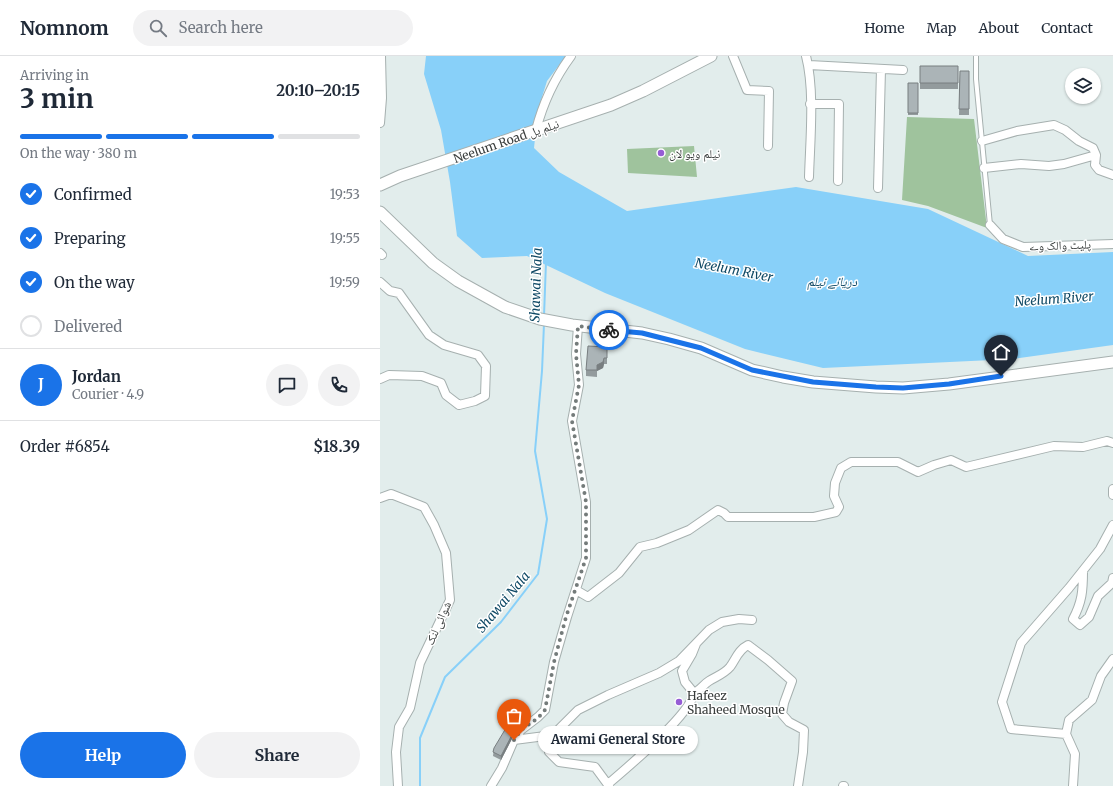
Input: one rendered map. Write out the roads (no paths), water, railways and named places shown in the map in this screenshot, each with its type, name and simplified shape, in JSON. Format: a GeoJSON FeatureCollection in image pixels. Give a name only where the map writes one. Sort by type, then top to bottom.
{"type":"FeatureCollection","features":[{"type":"Feature","properties":{"kind":"street"},"geometry":{"type":"LineString","coordinates":[[380,123],[382,98],[381,56]]}},
{"type":"Feature","properties":{"kind":"street"},"geometry":{"type":"LineString","coordinates":[[536,130],[552,86],[571,56]]}},
{"type":"Feature","properties":{"kind":"street"},"geometry":{"type":"LineString","coordinates":[[734,56],[746,90],[769,91],[768,146]]}},
{"type":"Feature","properties":{"kind":"street"},"geometry":{"type":"LineString","coordinates":[[806,56],[809,65],[810,104],[809,178]]}},
{"type":"Feature","properties":{"kind":"street","name":"Neelum Road نیلم پل"},"geometry":{"type":"LineString","coordinates":[[380,185],[400,176],[611,105],[643,91],[708,57]]}},
{"type":"Feature","properties":{"kind":"street"},"geometry":{"type":"LineString","coordinates":[[809,65],[902,70]]}},
{"type":"Feature","properties":{"kind":"street"},"geometry":{"type":"LineString","coordinates":[[878,188],[881,69]]}},
{"type":"Feature","properties":{"kind":"street"},"geometry":{"type":"LineString","coordinates":[[810,104],[839,104],[838,181]]}},
{"type":"Feature","properties":{"kind":"street"},"geometry":{"type":"LineString","coordinates":[[982,141],[1017,131],[1054,125],[1065,130],[1079,141],[1093,148],[1096,156],[1095,165],[1099,170],[1113,175]]}},
{"type":"Feature","properties":{"kind":"street"},"geometry":{"type":"LineString","coordinates":[[984,168],[1021,164],[1049,166],[1096,156]]}},
{"type":"Feature","properties":{"kind":"street"},"geometry":{"type":"LineString","coordinates":[[380,212],[433,263],[458,281],[505,307],[540,319],[642,333],[701,348],[752,370],[783,377],[813,382],[903,388],[949,384],[1113,362]]}},
{"type":"Feature","properties":{"kind":"street","name":"پلیٹ والک وے"},"geometry":{"type":"LineString","coordinates":[[990,225],[1003,239],[1023,247],[1113,244]]}},
{"type":"Feature","properties":{"kind":"street"},"geometry":{"type":"LineString","coordinates":[[380,282],[390,292],[399,293],[429,335],[444,345],[478,354],[486,366],[485,396],[475,401],[459,405],[446,395],[441,383],[422,376],[389,375],[380,379]]}},
{"type":"Feature","properties":{"kind":"street"},"geometry":{"type":"LineString","coordinates":[[491,786],[502,768],[514,740],[521,730],[538,718],[545,710],[554,662],[566,617],[586,558],[586,502],[572,421],[579,385],[575,325]]}},
{"type":"Feature","properties":{"kind":"street"},"geometry":{"type":"LineString","coordinates":[[576,590],[588,597],[619,573],[640,546],[657,542],[689,530],[718,510],[728,517],[814,517],[836,512],[839,507],[834,496],[835,483],[841,468],[851,462],[898,462],[918,472],[951,460],[966,467],[1054,446],[1083,447],[1107,441],[1113,443]]}},
{"type":"Feature","properties":{"kind":"street"},"geometry":{"type":"LineString","coordinates":[[1113,489],[1113,495]]}},
{"type":"Feature","properties":{"kind":"street","name":"شوائی لنک"},"geometry":{"type":"LineString","coordinates":[[380,498],[391,494],[424,507],[434,525],[446,553],[450,600],[420,663],[410,708],[399,727],[396,752],[398,786]]}},
{"type":"Feature","properties":{"kind":"street"},"geometry":{"type":"LineString","coordinates":[[1066,734],[1011,728],[1002,702],[1021,643],[1083,571],[1100,549],[1113,525]]}},
{"type":"Feature","properties":{"kind":"street"},"geometry":{"type":"LineString","coordinates":[[1083,571],[1083,592],[1078,610],[1073,619],[1080,625],[1089,617],[1098,596],[1112,583],[1113,578]]}},
{"type":"Feature","properties":{"kind":"street"},"geometry":{"type":"LineString","coordinates":[[696,644],[682,671],[685,682],[694,693],[693,699],[682,714],[609,785],[595,767],[559,762],[549,752],[553,735],[578,710],[608,695],[637,684],[679,661],[709,630],[722,622],[739,619],[752,620]]}},
{"type":"Feature","properties":{"kind":"street"},"geometry":{"type":"LineString","coordinates":[[694,693],[700,690],[708,681],[720,676],[730,667],[741,649],[748,645],[792,681],[782,714],[790,722],[804,730],[803,752],[798,786]]}},
{"type":"Feature","properties":{"kind":"street"},"geometry":{"type":"LineString","coordinates":[[1073,786],[1075,754],[1066,734],[1069,720],[1092,700],[1101,676],[1113,659]]}},
{"type":"Feature","properties":{"kind":"street"},"geometry":{"type":"LineString","coordinates":[[514,740],[553,735]]}},
{"type":"Feature","properties":{"kind":"lane"},"geometry":{"type":"LineString","coordinates":[[976,56],[976,79],[990,225]]}},
{"type":"Feature","properties":{"kind":"water","name":"دریائے نیلم"},"geometry":{"type":"Polygon","coordinates":[[[426,56],[566,56],[547,81],[538,110],[534,148],[559,172],[627,211],[796,187],[928,209],[1028,256],[1113,252],[1113,345],[1013,359],[823,368],[745,349],[605,293],[527,256],[482,258],[457,236],[441,130],[424,74],[426,56]]]}},
{"type":"Feature","properties":{"kind":"waterway","name":"Shawai Nala"},"geometry":{"type":"LineString","coordinates":[[544,316],[546,262]]}},
{"type":"Feature","properties":{"kind":"waterway","name":"Shawai Nala"},"geometry":{"type":"LineString","coordinates":[[420,786],[420,738],[445,677],[501,622],[538,574],[547,519],[535,451],[542,371],[544,324]]}},
{"type":"Feature","properties":{"kind":"place","name":"نیلم ویو لان"},"geometry":{"type":"Point","coordinates":[661,153]}},
{"type":"Feature","properties":{"kind":"place","name":"Hafeez Shaheed Mosque"},"geometry":{"type":"Point","coordinates":[679,702]}},
{"type":"Feature","properties":{"kind":"place","name":"Awami General Store"},"geometry":{"type":"Point","coordinates":[514,740]}},
{"type":"Feature","properties":{"kind":"water label","name":"Neelum River"},"geometry":{"type":"Point","coordinates":[734,270]}},
{"type":"Feature","properties":{"kind":"water label","name":"Neelum River"},"geometry":{"type":"Point","coordinates":[1054,299]}}]}
